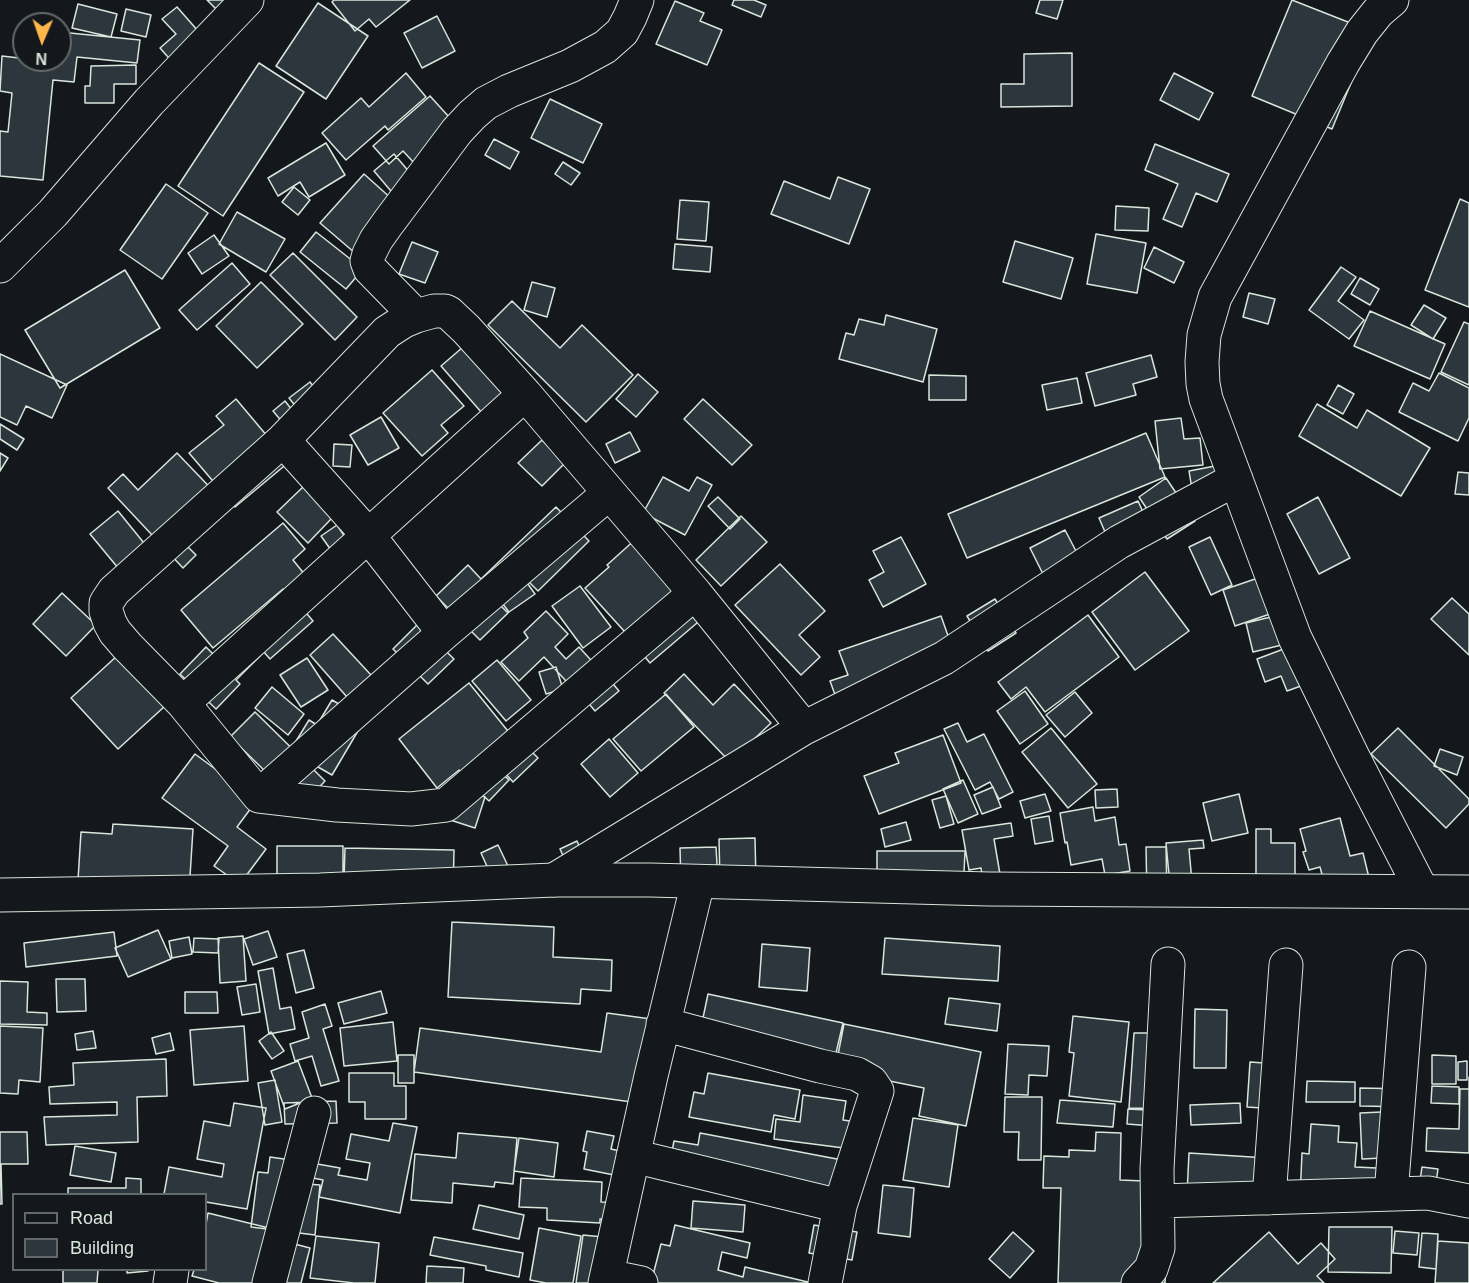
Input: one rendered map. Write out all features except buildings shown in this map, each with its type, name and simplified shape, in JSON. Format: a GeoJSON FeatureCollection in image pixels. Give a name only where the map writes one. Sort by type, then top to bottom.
{"type":"FeatureCollection","features":[{"type":"Feature","properties":{"kind":"street"},"geometry":{"type":"LineString","coordinates":[[0,266],[53,213],[149,102],[247,0]]}},
{"type":"Feature","properties":{"kind":"street"},"geometry":{"type":"LineString","coordinates":[[416,316],[370,269],[367,261],[376,240],[457,131],[472,115],[486,103],[509,91],[570,66],[605,47],[622,32],[637,0]]}},
{"type":"Feature","properties":{"kind":"street"},"geometry":{"type":"LineString","coordinates":[[1391,0],[1377,12],[1343,63],[1215,297],[1204,335],[1202,362],[1206,399],[1295,638],[1422,891]]}},
{"type":"Feature","properties":{"kind":"street"},"geometry":{"type":"LineString","coordinates":[[695,592],[446,805],[411,809],[337,805],[259,796],[183,703],[115,632],[106,610],[106,603],[114,591],[283,440],[387,332],[416,316],[445,310],[466,329],[525,394],[695,592],[804,728]]}},
{"type":"Feature","properties":{"kind":"street"},"geometry":{"type":"LineString","coordinates":[[183,703],[525,394]]}},
{"type":"Feature","properties":{"kind":"street"},"geometry":{"type":"LineString","coordinates":[[283,440],[368,535],[444,633]]}},
{"type":"Feature","properties":{"kind":"street"},"geometry":{"type":"LineString","coordinates":[[554,880],[804,728],[944,658],[1119,542],[1236,479]]}},
{"type":"Feature","properties":{"kind":"street"},"geometry":{"type":"LineString","coordinates":[[259,796],[609,492]]}},
{"type":"Feature","properties":{"kind":"street"},"geometry":{"type":"LineString","coordinates":[[0,895],[320,890],[554,880],[651,879],[988,889],[1469,892]]}},
{"type":"Feature","properties":{"kind":"street"},"geometry":{"type":"LineString","coordinates":[[640,1283],[606,1280],[663,1024],[698,882]]}},
{"type":"Feature","properties":{"kind":"street"},"geometry":{"type":"LineString","coordinates":[[1138,1283],[1151,1269],[1158,1248],[1157,1169],[1168,964]]}},
{"type":"Feature","properties":{"kind":"street"},"geometry":{"type":"LineString","coordinates":[[1269,1198],[1286,965]]}},
{"type":"Feature","properties":{"kind":"street"},"geometry":{"type":"LineString","coordinates":[[1391,1194],[1409,967]]}},
{"type":"Feature","properties":{"kind":"street"},"geometry":{"type":"LineString","coordinates":[[663,1024],[857,1074],[871,1082],[877,1091],[840,1206],[825,1283]]}},
{"type":"Feature","properties":{"kind":"street"},"geometry":{"type":"LineString","coordinates":[[269,1283],[314,1113]]}},
{"type":"Feature","properties":{"kind":"street"},"geometry":{"type":"LineString","coordinates":[[633,1156],[840,1206]]}},
{"type":"Feature","properties":{"kind":"street"},"geometry":{"type":"LineString","coordinates":[[1158,1201],[1428,1193],[1469,1201]]}}]}
